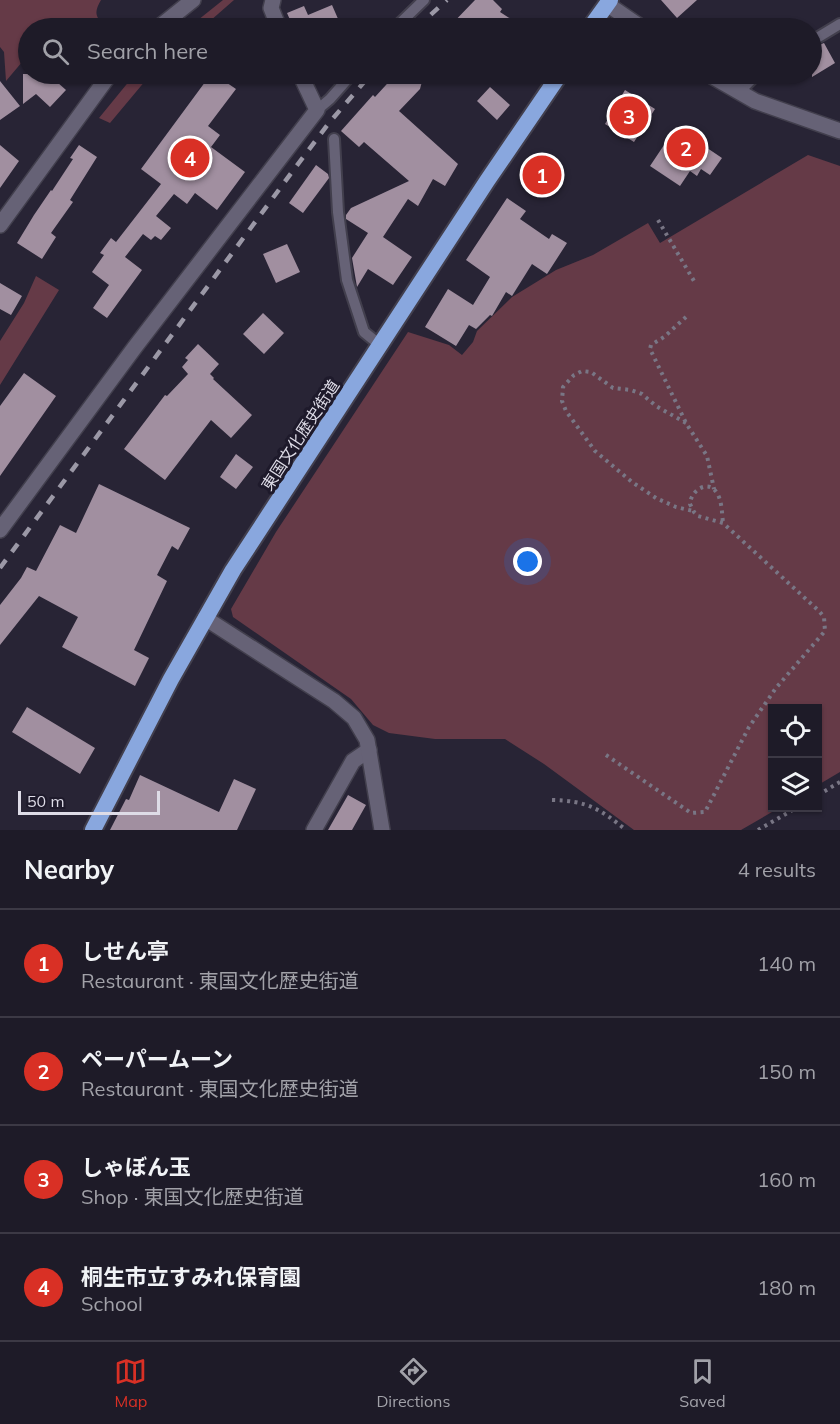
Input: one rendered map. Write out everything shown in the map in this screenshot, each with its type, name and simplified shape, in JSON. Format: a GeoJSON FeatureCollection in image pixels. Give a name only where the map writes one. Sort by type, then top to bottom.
{"type":"FeatureCollection","features":[{"type":"Feature","properties":{"kind":"highway"},"geometry":{"type":"LineString","coordinates":[[597,18],[609,2]]}},
{"type":"Feature","properties":{"kind":"highway","name":"東国文化歴史街道"},"geometry":{"type":"LineString","coordinates":[[93,830],[157,704],[242,556],[487,181],[553,84]]}},
{"type":"Feature","properties":{"kind":"street"},"geometry":{"type":"LineString","coordinates":[[170,18],[193,0]]}},
{"type":"Feature","properties":{"kind":"street"},"geometry":{"type":"LineString","coordinates":[[273,0],[271,8],[275,18]]}},
{"type":"Feature","properties":{"kind":"street"},"geometry":{"type":"LineString","coordinates":[[609,2],[629,18]]}},
{"type":"Feature","properties":{"kind":"street"},"geometry":{"type":"LineString","coordinates":[[0,225],[103,84]]}},
{"type":"Feature","properties":{"kind":"street"},"geometry":{"type":"LineString","coordinates":[[0,530],[270,168],[317,110],[305,84]]}},
{"type":"Feature","properties":{"kind":"street"},"geometry":{"type":"LineString","coordinates":[[726,84],[755,101],[840,132]]}},
{"type":"Feature","properties":{"kind":"street"},"geometry":{"type":"LineString","coordinates":[[205,618],[334,701],[354,718],[367,740],[382,830]]}},
{"type":"Feature","properties":{"kind":"street"},"geometry":{"type":"LineString","coordinates":[[314,830],[353,761],[369,750]]}},
{"type":"Feature","properties":{"kind":"lane"},"geometry":{"type":"LineString","coordinates":[[405,18],[424,0]]}},
{"type":"Feature","properties":{"kind":"lane"},"geometry":{"type":"LineString","coordinates":[[822,34],[840,24]]}},
{"type":"Feature","properties":{"kind":"lane"},"geometry":{"type":"LineString","coordinates":[[317,110],[343,84]]}},
{"type":"Feature","properties":{"kind":"lane"},"geometry":{"type":"LineString","coordinates":[[740,92],[747,84]]}},
{"type":"Feature","properties":{"kind":"lane"},"geometry":{"type":"LineString","coordinates":[[334,140],[338,212],[347,280],[364,332],[380,345]]}},
{"type":"Feature","properties":{"kind":"path"},"geometry":{"type":"LineString","coordinates":[[658,220],[694,281]]}},
{"type":"Feature","properties":{"kind":"path"},"geometry":{"type":"LineString","coordinates":[[686,317],[650,348],[686,423],[707,456],[714,490],[719,496],[723,523]]}},
{"type":"Feature","properties":{"kind":"path"},"geometry":{"type":"LineString","coordinates":[[686,423],[662,411],[637,392],[614,388],[591,372],[582,371],[574,375],[563,387],[562,401],[566,411],[595,451],[632,483],[656,498],[676,507],[693,511]]}},
{"type":"Feature","properties":{"kind":"path"},"geometry":{"type":"LineString","coordinates":[[606,755],[691,813],[705,812],[749,727],[776,688],[825,631],[824,617],[723,523],[698,516],[693,511],[690,504],[695,491],[703,487],[714,490]]}},
{"type":"Feature","properties":{"kind":"path"},"geometry":{"type":"LineString","coordinates":[[822,793],[840,782]]}},
{"type":"Feature","properties":{"kind":"path"},"geometry":{"type":"LineString","coordinates":[[552,800],[592,806],[626,830]]}},
{"type":"Feature","properties":{"kind":"path"},"geometry":{"type":"LineString","coordinates":[[758,830],[788,812]]}},
{"type":"Feature","properties":{"kind":"shaded area"},"geometry":{"type":"Polygon","coordinates":[[[0,0],[101,0],[97,9],[98,18],[18,18],[18,67],[6,81],[4,52],[0,47],[0,0]]]}},
{"type":"Feature","properties":{"kind":"shaded area"},"geometry":{"type":"Polygon","coordinates":[[[223,0],[234,0],[213,18],[200,18],[223,0]]]}},
{"type":"Feature","properties":{"kind":"shaded area"},"geometry":{"type":"Polygon","coordinates":[[[127,84],[143,84],[110,123],[99,118],[127,84]]]}},
{"type":"Feature","properties":{"kind":"shaded area"},"geometry":{"type":"Polygon","coordinates":[[[808,155],[840,166],[840,772],[822,783],[822,704],[768,704],[768,812],[772,812],[741,830],[634,830],[544,764],[505,739],[435,739],[389,733],[373,725],[351,699],[233,617],[231,609],[276,532],[408,332],[449,345],[462,355],[473,342],[477,331],[512,297],[556,270],[593,255],[648,223],[660,243],[808,155]]]}},
{"type":"Feature","properties":{"kind":"shaded area"},"geometry":{"type":"Polygon","coordinates":[[[36,276],[59,290],[0,385],[0,341],[24,303],[36,276]]]}},
{"type":"Feature","properties":{"kind":"building"},"geometry":{"type":"Polygon","coordinates":[[[475,0],[493,0],[502,9],[500,12],[509,18],[458,18],[475,0]]]}},
{"type":"Feature","properties":{"kind":"building"},"geometry":{"type":"Polygon","coordinates":[[[661,0],[697,0],[677,18],[661,0]]]}},
{"type":"Feature","properties":{"kind":"building"},"geometry":{"type":"Polygon","coordinates":[[[332,5],[338,18],[289,18],[287,13],[304,6],[308,15],[332,5]]]}},
{"type":"Feature","properties":{"kind":"building"},"geometry":{"type":"Polygon","coordinates":[[[824,43],[835,63],[822,71],[822,44],[824,43]]]}},
{"type":"Feature","properties":{"kind":"building"},"geometry":{"type":"Polygon","coordinates":[[[0,81],[20,106],[0,120],[0,81]]]}},
{"type":"Feature","properties":{"kind":"building"},"geometry":{"type":"Polygon","coordinates":[[[23,84],[59,84],[66,90],[50,107],[36,94],[23,104],[23,84]]]}},
{"type":"Feature","properties":{"kind":"building"},"geometry":{"type":"Polygon","coordinates":[[[204,84],[229,84],[236,89],[208,126],[220,135],[211,147],[245,172],[217,210],[195,193],[187,204],[174,194],[156,216],[171,228],[161,240],[155,236],[151,240],[143,234],[125,257],[142,270],[107,318],[93,308],[109,285],[92,272],[104,255],[100,253],[111,238],[116,242],[161,184],[141,169],[204,84]]]}},
{"type":"Feature","properties":{"kind":"building"},"geometry":{"type":"Polygon","coordinates":[[[387,84],[421,84],[420,89],[399,111],[458,164],[445,186],[433,179],[418,206],[408,199],[383,237],[412,257],[393,285],[368,269],[357,287],[352,258],[368,233],[346,219],[346,215],[351,208],[409,181],[364,142],[359,147],[341,131],[373,95],[375,97],[387,84]]]}},
{"type":"Feature","properties":{"kind":"building"},"geometry":{"type":"Polygon","coordinates":[[[490,87],[510,105],[497,120],[477,101],[490,87]]]}},
{"type":"Feature","properties":{"kind":"building"},"geometry":{"type":"Polygon","coordinates":[[[625,90],[655,109],[634,142],[605,124],[625,90]]]}},
{"type":"Feature","properties":{"kind":"building"},"geometry":{"type":"Polygon","coordinates":[[[676,127],[722,158],[710,175],[701,169],[697,176],[690,171],[680,186],[650,166],[676,127]]]}},
{"type":"Feature","properties":{"kind":"building"},"geometry":{"type":"Polygon","coordinates":[[[0,145],[19,161],[0,188],[0,145]]]}},
{"type":"Feature","properties":{"kind":"building"},"geometry":{"type":"Polygon","coordinates":[[[79,145],[97,157],[70,200],[73,202],[51,233],[56,237],[42,259],[17,243],[73,159],[70,158],[79,145]]]}},
{"type":"Feature","properties":{"kind":"building"},"geometry":{"type":"Polygon","coordinates":[[[316,165],[328,174],[329,178],[303,213],[289,203],[316,165]]]}},
{"type":"Feature","properties":{"kind":"building"},"geometry":{"type":"Polygon","coordinates":[[[507,198],[526,211],[520,219],[549,239],[552,234],[567,243],[547,274],[532,264],[512,296],[506,292],[492,316],[490,315],[476,329],[469,325],[456,346],[425,327],[448,289],[473,305],[490,277],[466,260],[507,198]]]}},
{"type":"Feature","properties":{"kind":"building"},"geometry":{"type":"Polygon","coordinates":[[[287,244],[300,272],[276,283],[263,254],[287,244]]]}},
{"type":"Feature","properties":{"kind":"building"},"geometry":{"type":"Polygon","coordinates":[[[0,283],[22,296],[11,315],[0,309],[0,283]]]}},
{"type":"Feature","properties":{"kind":"building"},"geometry":{"type":"Polygon","coordinates":[[[263,313],[284,333],[264,354],[243,334],[263,313]]]}},
{"type":"Feature","properties":{"kind":"building"},"geometry":{"type":"Polygon","coordinates":[[[198,344],[219,364],[210,374],[213,379],[252,415],[231,438],[211,420],[165,480],[124,449],[165,395],[167,396],[188,374],[182,367],[188,360],[185,358],[198,344]]]}},
{"type":"Feature","properties":{"kind":"building"},"geometry":{"type":"Polygon","coordinates":[[[24,373],[56,396],[0,476],[0,406],[24,373]]]}},
{"type":"Feature","properties":{"kind":"building"},"geometry":{"type":"Polygon","coordinates":[[[236,454],[253,467],[236,489],[220,477],[236,454]]]}},
{"type":"Feature","properties":{"kind":"building"},"geometry":{"type":"Polygon","coordinates":[[[99,484],[190,528],[178,550],[172,546],[157,575],[167,581],[134,650],[149,658],[135,686],[62,647],[78,617],[39,596],[0,645],[0,605],[27,567],[36,571],[60,525],[76,533],[99,484]]]}},
{"type":"Feature","properties":{"kind":"building"},"geometry":{"type":"Polygon","coordinates":[[[27,707],[95,748],[80,774],[12,732],[27,707]]]}},
{"type":"Feature","properties":{"kind":"building"},"geometry":{"type":"Polygon","coordinates":[[[140,775],[219,812],[234,779],[256,789],[237,830],[110,830],[126,799],[129,800],[140,775]]]}},
{"type":"Feature","properties":{"kind":"building"},"geometry":{"type":"Polygon","coordinates":[[[348,795],[366,805],[352,830],[328,830],[348,795]]]}},
{"type":"Feature","properties":{"kind":"railway"},"geometry":{"type":"LineString","coordinates":[[427,18],[447,0]]}},
{"type":"Feature","properties":{"kind":"railway"},"geometry":{"type":"LineString","coordinates":[[0,568],[292,172],[362,84]]}},
{"type":"Feature","properties":{"kind":"place","name":"しゃぼん玉"},"geometry":{"type":"Point","coordinates":[629,116]}},
{"type":"Feature","properties":{"kind":"place","name":"ペーパームーン"},"geometry":{"type":"Point","coordinates":[686,148]}},
{"type":"Feature","properties":{"kind":"place","name":"桐生市立すみれ保育園"},"geometry":{"type":"Point","coordinates":[190,158]}},
{"type":"Feature","properties":{"kind":"place","name":"しせん亭"},"geometry":{"type":"Point","coordinates":[542,175]}}]}
